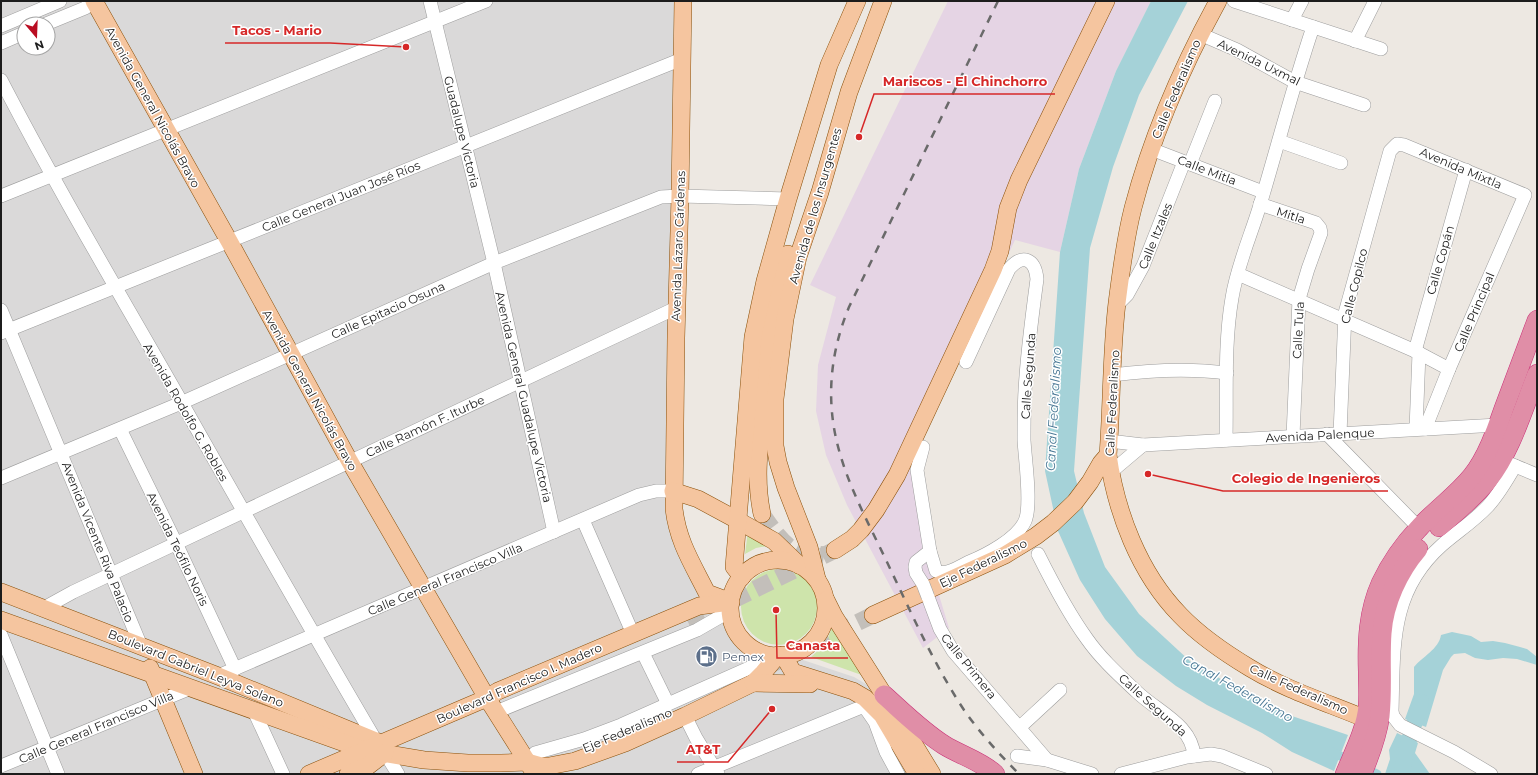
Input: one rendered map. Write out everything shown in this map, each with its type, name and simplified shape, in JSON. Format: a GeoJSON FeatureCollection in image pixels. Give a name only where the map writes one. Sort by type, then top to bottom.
{"type":"FeatureCollection","features":[{"type":"Feature","properties":{"kind":"highway"},"geometry":{"type":"LineString","coordinates":[[1362,774],[1366,742],[1366,719],[1368,704],[1367,648],[1369,622],[1381,583],[1391,564],[1419,528],[1473,476],[1498,425],[1537,320]]}},
{"type":"Feature","properties":{"kind":"highway"},"geometry":{"type":"LineString","coordinates":[[1345,774],[1366,742],[1377,733],[1382,700],[1382,632],[1385,612],[1395,585],[1405,567],[1430,535],[1471,499],[1488,480],[1508,462],[1537,374]]}},
{"type":"Feature","properties":{"kind":"highway"},"geometry":{"type":"LineString","coordinates":[[884,695],[924,730],[944,745],[976,761],[995,774]]}},
{"type":"Feature","properties":{"kind":"main road","name":"Avenida Lázaro Cárdenas"},"geometry":{"type":"LineString","coordinates":[[684,1],[676,308],[674,508],[681,542],[707,593],[731,605]]}},
{"type":"Feature","properties":{"kind":"main road"},"geometry":{"type":"LineString","coordinates":[[742,576],[734,567],[737,520],[753,337],[764,281],[829,65],[858,1]]}},
{"type":"Feature","properties":{"kind":"main road","name":"Avenida de los Insurgentes"},"geometry":{"type":"LineString","coordinates":[[817,579],[809,547],[786,488],[778,462],[775,446],[775,399],[793,275],[820,192],[849,92],[883,1]]}},
{"type":"Feature","properties":{"kind":"main road"},"geometry":{"type":"LineString","coordinates":[[834,550],[852,539],[876,510],[958,361],[1000,251],[1010,201],[1106,1]]}},
{"type":"Feature","properties":{"kind":"main road","name":"Calle Federalismo"},"geometry":{"type":"LineString","coordinates":[[1218,1],[1200,34],[1166,107],[1151,149],[1128,229],[1117,305],[1107,458],[1126,528],[1136,550],[1146,570],[1165,598],[1180,616],[1200,634],[1250,668],[1276,682],[1366,719]]}},
{"type":"Feature","properties":{"kind":"main road","name":"Avenida General Nicolás Bravo"},"geometry":{"type":"LineString","coordinates":[[95,2],[165,130],[229,241],[350,462],[487,698],[531,768]]}},
{"type":"Feature","properties":{"kind":"main road"},"geometry":{"type":"LineString","coordinates":[[762,514],[758,495],[758,472],[769,343],[777,290],[804,209],[837,134]]}},
{"type":"Feature","properties":{"kind":"main road","name":"Eje Federalismo"},"geometry":{"type":"LineString","coordinates":[[873,615],[1005,555],[1036,536],[1053,523],[1075,502],[1107,458]]}},
{"type":"Feature","properties":{"kind":"main road"},"geometry":{"type":"LineString","coordinates":[[673,491],[698,499],[774,541],[817,579],[834,616],[932,774]]}},
{"type":"Feature","properties":{"kind":"main road"},"geometry":{"type":"LineString","coordinates":[[800,565],[785,560],[769,561],[754,566],[742,576],[734,589],[731,605],[733,624],[740,636],[749,646],[761,652],[780,655],[796,652],[808,645],[817,635],[823,623],[826,610],[825,596]]}},
{"type":"Feature","properties":{"kind":"main road","name":"Boulevard Gabriel Leyva Solano"},"geometry":{"type":"LineString","coordinates":[[1,592],[218,676],[376,747]]}},
{"type":"Feature","properties":{"kind":"main road","name":"Boulevard Francisco I. Madero"},"geometry":{"type":"LineString","coordinates":[[309,774],[376,747],[487,698],[498,691],[699,606],[731,605]]}},
{"type":"Feature","properties":{"kind":"main road","name":"Boulevard Gabriel Leyva Solano"},"geometry":{"type":"LineString","coordinates":[[1,620],[254,711],[376,747],[424,760],[531,768],[575,761],[625,743],[685,716],[752,683],[780,655]]}},
{"type":"Feature","properties":{"kind":"main road"},"geometry":{"type":"LineString","coordinates":[[487,698],[502,698],[688,622]]}},
{"type":"Feature","properties":{"kind":"main road","name":"Avenida Vicente Riva Palacio"},"geometry":{"type":"LineString","coordinates":[[141,646],[194,774]]}},
{"type":"Feature","properties":{"kind":"main road"},"geometry":{"type":"LineString","coordinates":[[780,655],[793,672],[853,691],[873,705],[892,730],[917,774]]}},
{"type":"Feature","properties":{"kind":"main road"},"geometry":{"type":"LineString","coordinates":[[752,683],[835,685]]}},
{"type":"Feature","properties":{"kind":"main road","name":"Eje Federalismo"},"geometry":{"type":"LineString","coordinates":[[531,768],[616,736],[723,688]]}},
{"type":"Feature","properties":{"kind":"main road"},"geometry":{"type":"LineString","coordinates":[[875,722],[886,736],[909,774]]}},
{"type":"Feature","properties":{"kind":"main road","name":"Boulevard Francisco I. Madero"},"geometry":{"type":"LineString","coordinates":[[348,774],[368,766],[376,747]]}},
{"type":"Feature","properties":{"kind":"street"},"geometry":{"type":"LineString","coordinates":[[1,26],[60,1]]}},
{"type":"Feature","properties":{"kind":"street","name":"Guadalupe Victoria"},"geometry":{"type":"LineString","coordinates":[[430,1],[494,263]]}},
{"type":"Feature","properties":{"kind":"street"},"geometry":{"type":"LineString","coordinates":[[1,196],[486,1]]}},
{"type":"Feature","properties":{"kind":"street"},"geometry":{"type":"LineString","coordinates":[[1234,1],[1381,49]]}},
{"type":"Feature","properties":{"kind":"street"},"geometry":{"type":"LineString","coordinates":[[1292,20],[1302,1]]}},
{"type":"Feature","properties":{"kind":"street"},"geometry":{"type":"LineString","coordinates":[[1355,41],[1375,1]]}},
{"type":"Feature","properties":{"kind":"street"},"geometry":{"type":"LineString","coordinates":[[56,20],[95,2]]}},
{"type":"Feature","properties":{"kind":"street"},"geometry":{"type":"LineString","coordinates":[[1226,440],[1226,373],[1228,328],[1232,297],[1279,141],[1295,82],[1313,27]]}},
{"type":"Feature","properties":{"kind":"street","name":"Avenida Uxmal"},"geometry":{"type":"LineString","coordinates":[[1200,34],[1238,50],[1295,82],[1364,105]]}},
{"type":"Feature","properties":{"kind":"street"},"geometry":{"type":"LineString","coordinates":[[1,43],[16,36]]}},
{"type":"Feature","properties":{"kind":"street","name":"Calle General Juan José Ríos"},"geometry":{"type":"LineString","coordinates":[[5,331],[682,59]]}},
{"type":"Feature","properties":{"kind":"street","name":"Avenida Rodolfo G. Robles"},"geometry":{"type":"LineString","coordinates":[[1,80],[115,288],[314,635],[376,747],[398,774]]}},
{"type":"Feature","properties":{"kind":"street","name":"Calle Itzales"},"geometry":{"type":"LineString","coordinates":[[1117,305],[1127,295],[1143,266],[1215,100]]}},
{"type":"Feature","properties":{"kind":"street"},"geometry":{"type":"LineString","coordinates":[[1279,141],[1341,163]]}},
{"type":"Feature","properties":{"kind":"street","name":"Avenida Mixtla"},"geometry":{"type":"LineString","coordinates":[[1397,144],[1404,145],[1525,195]]}},
{"type":"Feature","properties":{"kind":"street","name":"Calle Copilco"},"geometry":{"type":"LineString","coordinates":[[1333,434],[1344,321],[1350,293],[1390,151],[1397,144]]}},
{"type":"Feature","properties":{"kind":"street","name":"Calle Mitla"},"geometry":{"type":"LineString","coordinates":[[1151,149],[1263,192]]}},
{"type":"Feature","properties":{"kind":"street","name":"Calle Copán"},"geometry":{"type":"LineString","coordinates":[[1421,429],[1417,352],[1466,170]]}},
{"type":"Feature","properties":{"kind":"street","name":"Calle Principal"},"geometry":{"type":"LineString","coordinates":[[1421,429],[1449,369],[1525,195]]}},
{"type":"Feature","properties":{"kind":"street","name":"Calle Epitacio Osuna"},"geometry":{"type":"LineString","coordinates":[[1,478],[181,403],[494,263],[661,197],[680,196],[788,199]]}},
{"type":"Feature","properties":{"kind":"street","name":"Mitla"},"geometry":{"type":"LineString","coordinates":[[1260,204],[1316,223],[1320,228]]}},
{"type":"Feature","properties":{"kind":"street","name":"Calle Tula"},"geometry":{"type":"LineString","coordinates":[[1292,436],[1299,299],[1321,233],[1320,228]]}},
{"type":"Feature","properties":{"kind":"street","name":"Calle Segunda"},"geometry":{"type":"LineString","coordinates":[[930,552],[936,572],[940,574],[948,572],[982,557],[1014,535],[1022,527],[1027,511],[1028,498],[1024,438],[1025,391],[1037,279],[1035,266],[1032,262],[1020,260],[1009,269],[958,361]]}},
{"type":"Feature","properties":{"kind":"street","name":"Avenida General Guadalupe Victoria"},"geometry":{"type":"LineString","coordinates":[[494,263],[554,532]]}},
{"type":"Feature","properties":{"kind":"street"},"geometry":{"type":"LineString","coordinates":[[1238,274],[1299,299],[1344,321],[1417,352],[1449,369]]}},
{"type":"Feature","properties":{"kind":"street","name":"Calle Ramón F. Iturbe"},"geometry":{"type":"LineString","coordinates":[[44,608],[176,543],[676,308]]}},
{"type":"Feature","properties":{"kind":"street","name":"Avenida Vicente Riva Palacio"},"geometry":{"type":"LineString","coordinates":[[1,310],[5,331],[61,454],[141,646]]}},
{"type":"Feature","properties":{"kind":"street"},"geometry":{"type":"LineString","coordinates":[[1112,375],[1135,372],[1184,370],[1208,370],[1226,373]]}},
{"type":"Feature","properties":{"kind":"street","name":"Avenida Palenque"},"geometry":{"type":"LineString","coordinates":[[1107,458],[1143,445],[1498,425]]}},
{"type":"Feature","properties":{"kind":"street","name":"Avenida Teófilo Noris"},"geometry":{"type":"LineString","coordinates":[[120,429],[236,669]]}},
{"type":"Feature","properties":{"kind":"street"},"geometry":{"type":"LineString","coordinates":[[1333,434],[1419,528]]}},
{"type":"Feature","properties":{"kind":"street"},"geometry":{"type":"LineString","coordinates":[[1107,458],[1143,445]]}},
{"type":"Feature","properties":{"kind":"street"},"geometry":{"type":"LineString","coordinates":[[923,447],[917,470],[930,552]]}},
{"type":"Feature","properties":{"kind":"street"},"geometry":{"type":"LineString","coordinates":[[1491,774],[1424,736],[1400,725],[1393,716],[1394,639],[1400,611],[1407,591],[1416,575],[1441,546],[1475,519],[1499,494],[1508,462],[1537,475]]}},
{"type":"Feature","properties":{"kind":"street","name":"Calle General Francisco Villa"},"geometry":{"type":"LineString","coordinates":[[218,676],[639,495],[656,491],[673,491]]}},
{"type":"Feature","properties":{"kind":"street"},"geometry":{"type":"LineString","coordinates":[[583,520],[633,634]]}},
{"type":"Feature","properties":{"kind":"street","name":"Calle Primera"},"geometry":{"type":"LineString","coordinates":[[930,552],[916,562],[915,567],[916,573],[928,597],[940,630],[953,651],[1047,760]]}},
{"type":"Feature","properties":{"kind":"street","name":"Calle Segunda"},"geometry":{"type":"LineString","coordinates":[[1038,554],[1059,595],[1087,640],[1138,694],[1184,730],[1193,745],[1194,756]]}},
{"type":"Feature","properties":{"kind":"street","name":"Boulevard Francisco I. Madero"},"geometry":{"type":"LineString","coordinates":[[496,712],[697,630],[731,605]]}},
{"type":"Feature","properties":{"kind":"street"},"geometry":{"type":"LineString","coordinates":[[1,635],[58,774]]}},
{"type":"Feature","properties":{"kind":"street"},"geometry":{"type":"LineString","coordinates":[[643,653],[668,704]]}},
{"type":"Feature","properties":{"kind":"street"},"geometry":{"type":"LineString","coordinates":[[531,768],[535,753],[584,739],[780,655]]}},
{"type":"Feature","properties":{"kind":"street","name":"Calle General Francisco Villa"},"geometry":{"type":"LineString","coordinates":[[1,766],[191,688]]}},
{"type":"Feature","properties":{"kind":"street"},"geometry":{"type":"LineString","coordinates":[[1020,727],[1060,690]]}},
{"type":"Feature","properties":{"kind":"street"},"geometry":{"type":"LineString","coordinates":[[698,774],[716,771],[864,706],[875,722],[886,752],[898,774]]}},
{"type":"Feature","properties":{"kind":"street"},"geometry":{"type":"LineString","coordinates":[[254,711],[283,774]]}},
{"type":"Feature","properties":{"kind":"street"},"geometry":{"type":"LineString","coordinates":[[685,716],[716,771]]}},
{"type":"Feature","properties":{"kind":"street"},"geometry":{"type":"LineString","coordinates":[[1121,774],[1194,756],[1211,754],[1222,756],[1266,774]]}},
{"type":"Feature","properties":{"kind":"street"},"geometry":{"type":"LineString","coordinates":[[1017,756],[1047,760],[1092,774]]}},
{"type":"Feature","properties":{"kind":"shaded area"},"geometry":{"type":"Polygon","coordinates":[[[1,1],[683,1],[674,515],[715,607],[738,642],[773,664],[800,659],[854,677],[876,690],[927,774],[1,774],[1,1]]]}},
{"type":"Feature","properties":{"kind":"shaded area"},"geometry":{"type":"Polygon","coordinates":[[[948,1],[1151,1],[1116,71],[1079,169],[1060,252],[1015,240],[913,458],[922,539],[949,628],[923,648],[847,505],[826,455],[816,411],[818,365],[836,297],[810,285],[948,1]]]}},
{"type":"Feature","properties":{"kind":"green space"},"geometry":{"type":"Polygon","coordinates":[[[748,531],[773,545],[756,548],[745,554],[748,531]]]}},
{"type":"Feature","properties":{"kind":"green space"},"geometry":{"type":"Polygon","coordinates":[[[779,569],[793,572],[806,580],[814,593],[817,607],[814,621],[806,634],[793,642],[779,645],[765,642],[752,634],[744,621],[741,607],[744,593],[752,580],[765,572],[779,569]]]}},
{"type":"Feature","properties":{"kind":"green space"},"geometry":{"type":"Polygon","coordinates":[[[834,622],[870,678],[811,657],[826,643],[834,622]]]}},
{"type":"Feature","properties":{"kind":"water"},"geometry":{"type":"Polygon","coordinates":[[[1151,1],[1188,1],[1139,95],[1113,167],[1090,248],[1074,471],[1084,513],[1105,567],[1139,614],[1191,662],[1242,691],[1289,715],[1348,735],[1334,771],[1292,752],[1262,733],[1207,705],[1176,686],[1137,656],[1105,619],[1080,580],[1058,531],[1045,471],[1060,252],[1079,169],[1116,71],[1151,1]]]}},
{"type":"Feature","properties":{"kind":"water"},"geometry":{"type":"Polygon","coordinates":[[[1452,632],[1471,636],[1481,642],[1493,641],[1527,649],[1537,657],[1537,665],[1517,659],[1503,658],[1488,660],[1475,658],[1465,653],[1454,654],[1443,670],[1426,727],[1405,719],[1414,694],[1414,667],[1434,649],[1440,640],[1441,635],[1452,632]]]}},
{"type":"Feature","properties":{"kind":"water"},"geometry":{"type":"Polygon","coordinates":[[[1397,733],[1418,743],[1415,753],[1430,774],[1385,774],[1390,759],[1389,750],[1397,733]]]}},
{"type":"Feature","properties":{"kind":"waterway"},"geometry":{"type":"LineString","coordinates":[[1402,774],[1405,753],[1421,702]]}},
{"type":"Feature","properties":{"kind":"waterway","name":"Canal Federalismo"},"geometry":{"type":"LineString","coordinates":[[1330,751],[1377,774]]}},
{"type":"Feature","properties":{"kind":"tunnel"},"geometry":{"type":"LineString","coordinates":[[762,514],[779,537],[796,551],[824,555]]}},
{"type":"Feature","properties":{"kind":"tunnel"},"geometry":{"type":"LineString","coordinates":[[688,622],[835,550]]}},
{"type":"Feature","properties":{"kind":"tunnel"},"geometry":{"type":"LineString","coordinates":[[723,688],[873,615]]}},
{"type":"Feature","properties":{"kind":"railway"},"geometry":{"type":"LineString","coordinates":[[998,1],[849,307],[835,351],[831,382],[831,397],[834,428],[843,463],[849,479],[863,512],[922,636],[942,674],[964,710],[990,743],[1019,774]]}},
{"type":"Feature","properties":{"kind":"place","name":"Tacos - Mario"},"geometry":{"type":"Point","coordinates":[406,47]}},
{"type":"Feature","properties":{"kind":"place","name":"Mariscos - El Chinchorro"},"geometry":{"type":"Point","coordinates":[859,137]}},
{"type":"Feature","properties":{"kind":"place","name":"Colegio de Ingenieros"},"geometry":{"type":"Point","coordinates":[1148,474]}},
{"type":"Feature","properties":{"kind":"place","name":"Canasta"},"geometry":{"type":"Point","coordinates":[776,610]}},
{"type":"Feature","properties":{"kind":"place","name":"Pemex"},"geometry":{"type":"Point","coordinates":[706,656]}},
{"type":"Feature","properties":{"kind":"place","name":"AT&T"},"geometry":{"type":"Point","coordinates":[772,709]}}]}
